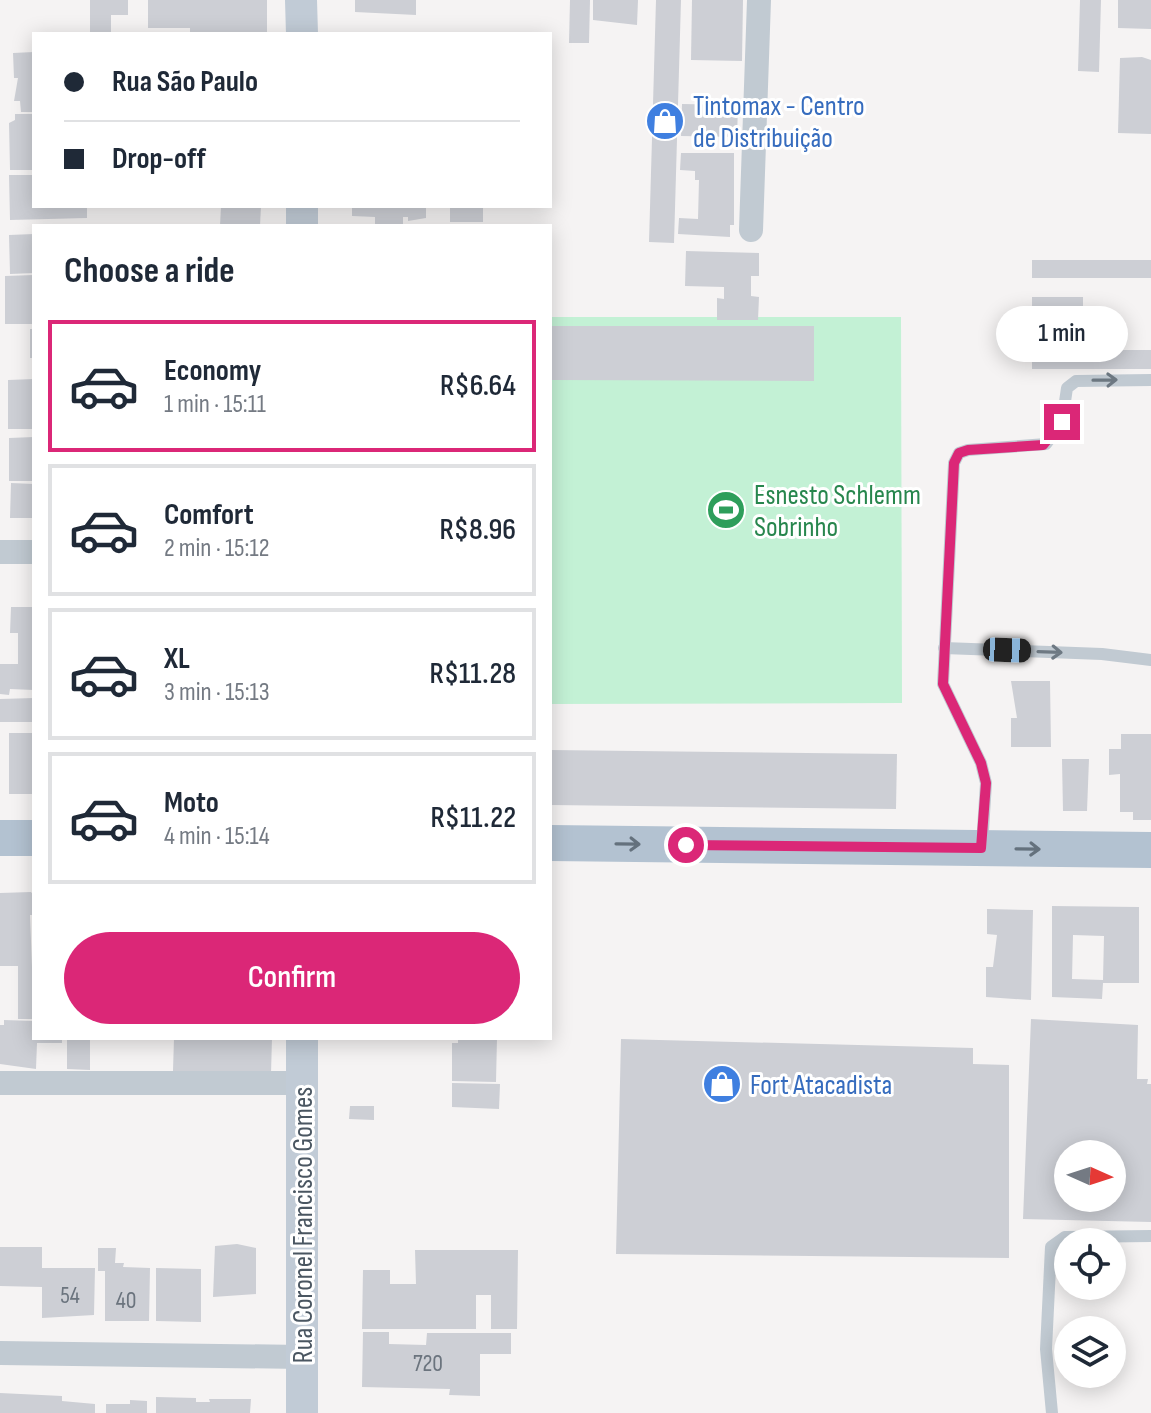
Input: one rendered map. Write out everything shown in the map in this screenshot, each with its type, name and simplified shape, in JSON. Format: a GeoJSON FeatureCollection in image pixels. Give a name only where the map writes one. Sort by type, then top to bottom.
{"type":"FeatureCollection","features":[{"type":"Feature","properties":{"kind":"main road"},"geometry":{"type":"LineString","coordinates":[[301,0],[302,32]]}},
{"type":"Feature","properties":{"kind":"main road"},"geometry":{"type":"LineString","coordinates":[[0,838],[32,838]]}},
{"type":"Feature","properties":{"kind":"main road"},"geometry":{"type":"LineString","coordinates":[[552,843],[1151,850]]}},
{"type":"Feature","properties":{"kind":"main road","name":"Rua Coronel Francisco Gomes"},"geometry":{"type":"LineString","coordinates":[[302,1040],[302,1413]]}},
{"type":"Feature","properties":{"kind":"street"},"geometry":{"type":"LineString","coordinates":[[751,230],[759,0]]}},
{"type":"Feature","properties":{"kind":"street"},"geometry":{"type":"LineString","coordinates":[[0,552],[32,552]]}},
{"type":"Feature","properties":{"kind":"street"},"geometry":{"type":"LineString","coordinates":[[0,1083],[302,1083]]}},
{"type":"Feature","properties":{"kind":"street"},"geometry":{"type":"LineString","coordinates":[[0,1353],[302,1357]]}},
{"type":"Feature","properties":{"kind":"lane"},"geometry":{"type":"LineString","coordinates":[[981,848],[986,783],[981,763],[943,684],[950,494],[959,453],[1046,444],[1062,422],[1067,388],[1076,381],[1151,380]]}},
{"type":"Feature","properties":{"kind":"lane"},"geometry":{"type":"LineString","coordinates":[[944,648],[1102,654],[1151,660]]}},
{"type":"Feature","properties":{"kind":"lane"},"geometry":{"type":"LineString","coordinates":[[1052,1413],[1046,1349],[1051,1247],[1065,1237],[1151,1236]]}},
{"type":"Feature","properties":{"kind":"green space","name":"Esnesto Schlemm Sobrinho"},"geometry":{"type":"Polygon","coordinates":[[[552,317],[901,317],[902,703],[552,704],[552,317]]]}},
{"type":"Feature","properties":{"kind":"building"},"geometry":{"type":"Polygon","coordinates":[[[90,0],[128,0],[128,15],[111,15],[111,32],[90,32],[90,0]]]}},
{"type":"Feature","properties":{"kind":"building"},"geometry":{"type":"Polygon","coordinates":[[[148,0],[267,0],[267,32],[190,32],[190,28],[148,28],[148,0]]]}},
{"type":"Feature","properties":{"kind":"building"},"geometry":{"type":"Polygon","coordinates":[[[355,0],[416,0],[416,15],[355,12],[355,0]]]}},
{"type":"Feature","properties":{"kind":"building"},"geometry":{"type":"Polygon","coordinates":[[[570,0],[590,0],[589,43],[569,43],[570,0]]]}},
{"type":"Feature","properties":{"kind":"building"},"geometry":{"type":"Polygon","coordinates":[[[593,0],[638,0],[637,25],[593,20],[593,0]]]}},
{"type":"Feature","properties":{"kind":"building","name":"Tintomax - Centro de Distribuição"},"geometry":{"type":"Polygon","coordinates":[[[656,0],[681,0],[674,243],[649,242],[656,0]]]}},
{"type":"Feature","properties":{"kind":"building"},"geometry":{"type":"Polygon","coordinates":[[[692,0],[743,0],[742,61],[691,60],[692,0]]]}},
{"type":"Feature","properties":{"kind":"building"},"geometry":{"type":"Polygon","coordinates":[[[1080,0],[1101,0],[1099,72],[1078,71],[1080,0]]]}},
{"type":"Feature","properties":{"kind":"building"},"geometry":{"type":"Polygon","coordinates":[[[1118,0],[1151,0],[1151,29],[1118,28],[1118,0]]]}},
{"type":"Feature","properties":{"kind":"building"},"geometry":{"type":"Polygon","coordinates":[[[32,52],[32,112],[21,112],[20,101],[14,101],[18,78],[14,78],[13,53],[32,52]]]}},
{"type":"Feature","properties":{"kind":"building"},"geometry":{"type":"Polygon","coordinates":[[[1142,57],[1151,60],[1151,134],[1118,133],[1120,58],[1142,57]]]}},
{"type":"Feature","properties":{"kind":"building"},"geometry":{"type":"Polygon","coordinates":[[[682,104],[738,105],[737,137],[681,136],[682,104]]]}},
{"type":"Feature","properties":{"kind":"building"},"geometry":{"type":"Polygon","coordinates":[[[15,114],[32,114],[32,170],[10,170],[9,123],[15,120],[15,114]]]}},
{"type":"Feature","properties":{"kind":"building"},"geometry":{"type":"Polygon","coordinates":[[[681,153],[734,153],[734,225],[730,225],[730,237],[678,234],[679,218],[698,219],[699,180],[695,180],[695,171],[680,170],[681,153]]]}},
{"type":"Feature","properties":{"kind":"building"},"geometry":{"type":"Polygon","coordinates":[[[9,175],[32,175],[32,208],[87,208],[87,218],[10,220],[9,175]]]}},
{"type":"Feature","properties":{"kind":"building"},"geometry":{"type":"Polygon","coordinates":[[[221,208],[261,208],[260,224],[220,224],[221,208]]]}},
{"type":"Feature","properties":{"kind":"building"},"geometry":{"type":"Polygon","coordinates":[[[352,208],[426,208],[426,218],[408,221],[408,217],[403,217],[403,224],[375,224],[375,217],[352,216],[352,208]]]}},
{"type":"Feature","properties":{"kind":"building"},"geometry":{"type":"Polygon","coordinates":[[[450,208],[483,208],[483,222],[450,222],[450,208]]]}},
{"type":"Feature","properties":{"kind":"building"},"geometry":{"type":"Polygon","coordinates":[[[32,234],[32,273],[10,274],[9,235],[32,234]]]}},
{"type":"Feature","properties":{"kind":"building"},"geometry":{"type":"Polygon","coordinates":[[[686,251],[759,253],[759,276],[751,276],[751,296],[759,297],[758,320],[717,320],[717,298],[724,299],[724,287],[685,286],[686,251]]]}},
{"type":"Feature","properties":{"kind":"building"},"geometry":{"type":"Polygon","coordinates":[[[1032,260],[1151,260],[1151,278],[1032,278],[1032,260]]]}},
{"type":"Feature","properties":{"kind":"building"},"geometry":{"type":"Polygon","coordinates":[[[32,275],[32,324],[5,324],[5,276],[32,275]]]}},
{"type":"Feature","properties":{"kind":"building"},"geometry":{"type":"Polygon","coordinates":[[[1032,297],[1083,297],[1083,331],[1032,331],[1032,297]]]}},
{"type":"Feature","properties":{"kind":"building"},"geometry":{"type":"Polygon","coordinates":[[[552,326],[814,326],[814,381],[552,380],[552,326]]]}},
{"type":"Feature","properties":{"kind":"building"},"geometry":{"type":"Polygon","coordinates":[[[30,329],[32,329],[32,358],[30,329]]]}},
{"type":"Feature","properties":{"kind":"building"},"geometry":{"type":"Polygon","coordinates":[[[1032,350],[1151,350],[1151,369],[1032,369],[1032,350]]]}},
{"type":"Feature","properties":{"kind":"building"},"geometry":{"type":"Polygon","coordinates":[[[32,379],[32,429],[8,429],[8,380],[32,379]]]}},
{"type":"Feature","properties":{"kind":"building"},"geometry":{"type":"Polygon","coordinates":[[[32,437],[32,481],[9,481],[9,438],[32,437]]]}},
{"type":"Feature","properties":{"kind":"building"},"geometry":{"type":"Polygon","coordinates":[[[11,483],[32,484],[32,518],[10,518],[11,483]]]}},
{"type":"Feature","properties":{"kind":"building"},"geometry":{"type":"Polygon","coordinates":[[[11,607],[32,607],[32,690],[10,689],[9,695],[0,694],[0,664],[18,664],[18,633],[10,633],[11,607]]]}},
{"type":"Feature","properties":{"kind":"building"},"geometry":{"type":"Polygon","coordinates":[[[1011,681],[1050,681],[1051,747],[1011,747],[1011,718],[1017,718],[1011,681]]]}},
{"type":"Feature","properties":{"kind":"building"},"geometry":{"type":"Polygon","coordinates":[[[32,698],[32,722],[0,722],[0,699],[32,698]]]}},
{"type":"Feature","properties":{"kind":"building"},"geometry":{"type":"Polygon","coordinates":[[[9,733],[32,733],[32,794],[9,794],[9,733]]]}},
{"type":"Feature","properties":{"kind":"building"},"geometry":{"type":"Polygon","coordinates":[[[1121,734],[1151,734],[1151,820],[1133,820],[1133,812],[1120,812],[1120,774],[1109,775],[1109,749],[1121,749],[1121,734]]]}},
{"type":"Feature","properties":{"kind":"building"},"geometry":{"type":"Polygon","coordinates":[[[552,750],[897,754],[896,809],[552,805],[552,750]]]}},
{"type":"Feature","properties":{"kind":"building"},"geometry":{"type":"Polygon","coordinates":[[[1062,759],[1089,759],[1087,811],[1063,811],[1062,759]]]}},
{"type":"Feature","properties":{"kind":"building"},"geometry":{"type":"Polygon","coordinates":[[[0,893],[32,893],[32,1019],[18,1019],[18,966],[0,966],[0,893]]]}},
{"type":"Feature","properties":{"kind":"building"},"geometry":{"type":"Polygon","coordinates":[[[1052,906],[1139,907],[1139,983],[1103,983],[1102,999],[1052,997],[1052,906]],[[1073,935],[1072,979],[1103,980],[1104,936],[1073,935]]]}},
{"type":"Feature","properties":{"kind":"building"},"geometry":{"type":"Polygon","coordinates":[[[987,909],[1033,910],[1031,1000],[986,997],[986,967],[993,967],[997,935],[987,934],[987,909]]]}},
{"type":"Feature","properties":{"kind":"building"},"geometry":{"type":"Polygon","coordinates":[[[1031,1019],[1138,1025],[1137,1079],[1148,1079],[1147,1084],[1151,1084],[1151,1222],[1023,1219],[1031,1019]]]}},
{"type":"Feature","properties":{"kind":"building"},"geometry":{"type":"Polygon","coordinates":[[[4,1020],[32,1021],[32,1040],[62,1040],[62,1043],[37,1043],[36,1069],[0,1064],[0,1025],[4,1025],[4,1020]]]}},
{"type":"Feature","properties":{"kind":"building"},"geometry":{"type":"Polygon","coordinates":[[[621,1039],[973,1048],[973,1064],[1009,1065],[1009,1258],[616,1254],[621,1039]]]}},
{"type":"Feature","properties":{"kind":"building"},"geometry":{"type":"Polygon","coordinates":[[[67,1040],[90,1040],[90,1070],[67,1069],[67,1040]]]}},
{"type":"Feature","properties":{"kind":"building"},"geometry":{"type":"Polygon","coordinates":[[[174,1040],[272,1040],[271,1074],[173,1071],[174,1040]]]}},
{"type":"Feature","properties":{"kind":"building"},"geometry":{"type":"Polygon","coordinates":[[[458,1040],[497,1040],[496,1082],[452,1081],[452,1043],[458,1043],[458,1040]]]}},
{"type":"Feature","properties":{"kind":"building"},"geometry":{"type":"Polygon","coordinates":[[[452,1083],[500,1084],[499,1109],[452,1107],[452,1083]]]}},
{"type":"Feature","properties":{"kind":"building"},"geometry":{"type":"Polygon","coordinates":[[[350,1106],[374,1106],[374,1120],[349,1119],[350,1106]]]}},
{"type":"Feature","properties":{"kind":"building"},"geometry":{"type":"Polygon","coordinates":[[[237,1244],[256,1248],[256,1294],[213,1297],[215,1246],[237,1244]]]}},
{"type":"Feature","properties":{"kind":"building"},"geometry":{"type":"Polygon","coordinates":[[[0,1247],[42,1247],[42,1268],[95,1268],[94,1315],[42,1318],[42,1287],[0,1286],[0,1247]]]}},
{"type":"Feature","properties":{"kind":"building"},"geometry":{"type":"Polygon","coordinates":[[[98,1248],[116,1248],[115,1263],[124,1263],[123,1267],[150,1268],[149,1321],[105,1321],[105,1271],[98,1271],[98,1248]]]}},
{"type":"Feature","properties":{"kind":"building"},"geometry":{"type":"Polygon","coordinates":[[[415,1250],[518,1250],[517,1329],[491,1329],[491,1295],[476,1295],[476,1329],[362,1329],[363,1270],[390,1270],[390,1284],[416,1284],[415,1250]]]}},
{"type":"Feature","properties":{"kind":"building"},"geometry":{"type":"Polygon","coordinates":[[[156,1268],[201,1269],[201,1322],[156,1321],[156,1268]]]}},
{"type":"Feature","properties":{"kind":"building"},"geometry":{"type":"Polygon","coordinates":[[[363,1332],[389,1332],[389,1344],[426,1345],[427,1333],[511,1333],[511,1354],[480,1354],[480,1396],[449,1395],[450,1389],[362,1387],[363,1332]]]}},
{"type":"Feature","properties":{"kind":"building"},"geometry":{"type":"Polygon","coordinates":[[[0,1393],[62,1396],[62,1401],[95,1404],[95,1413],[0,1413],[0,1393]]]}},
{"type":"Feature","properties":{"kind":"building"},"geometry":{"type":"Polygon","coordinates":[[[156,1397],[196,1398],[196,1402],[251,1399],[250,1413],[156,1413],[156,1397]]]}},
{"type":"Feature","properties":{"kind":"building"},"geometry":{"type":"Polygon","coordinates":[[[130,1400],[147,1401],[147,1413],[106,1413],[106,1404],[130,1404],[130,1400]]]}},
{"type":"Feature","properties":{"kind":"place","name":"Tintomax - Centro de Distribuição"},"geometry":{"type":"Point","coordinates":[665,121]}},
{"type":"Feature","properties":{"kind":"place","name":"Esnesto Schlemm Sobrinho"},"geometry":{"type":"Point","coordinates":[726,510]}},
{"type":"Feature","properties":{"kind":"place","name":"Fort Atacadista"},"geometry":{"type":"Point","coordinates":[722,1084]}},
{"type":"Feature","properties":{"kind":"route"},"geometry":{"type":"LineString","coordinates":[[686,845],[981,848],[986,783],[964,723],[943,684],[950,494],[954,463],[959,453],[968,450],[1043,445],[1049,442],[1062,422]]}}]}
